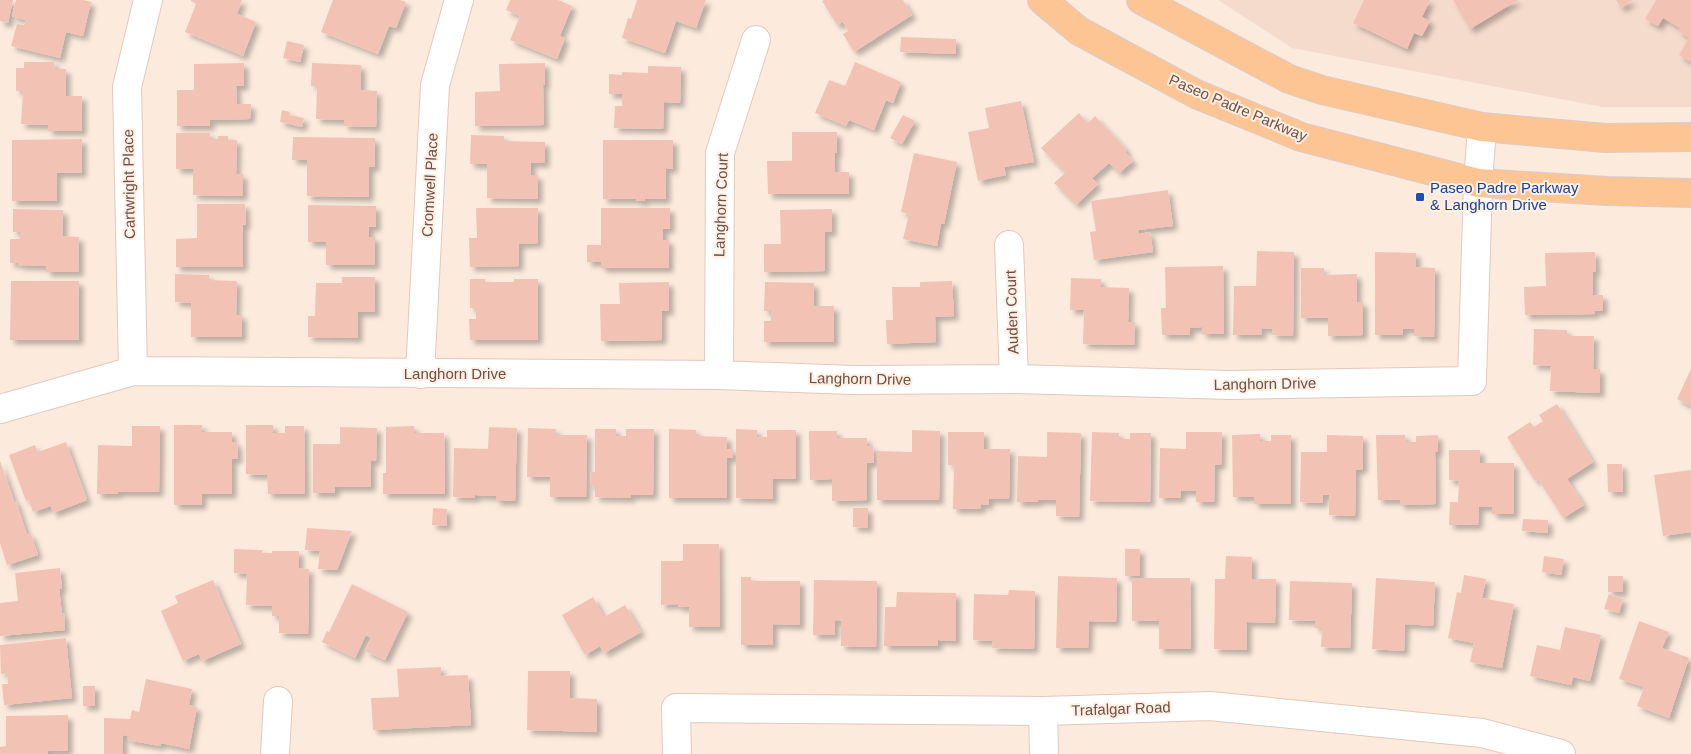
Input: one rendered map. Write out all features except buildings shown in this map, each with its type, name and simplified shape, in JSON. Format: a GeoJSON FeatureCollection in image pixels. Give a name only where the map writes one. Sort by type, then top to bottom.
{"type":"FeatureCollection","features":[{"type":"Feature","properties":{"kind":"main road","name":"Paseo Padre Parkway"},"geometry":{"type":"LineString","coordinates":[[1042,0],[1079,31],[1196,94],[1302,137],[1478,183],[1606,192],[1691,193]]}},
{"type":"Feature","properties":{"kind":"main road"},"geometry":{"type":"LineString","coordinates":[[1141,0],[1289,79],[1322,90],[1482,127],[1605,138],[1691,137]]}},
{"type":"Feature","properties":{"kind":"street","name":"Cartwright Place"},"geometry":{"type":"LineString","coordinates":[[133,371],[127,87],[148,0]]}},
{"type":"Feature","properties":{"kind":"street","name":"Cromwell Place"},"geometry":{"type":"LineString","coordinates":[[420,374],[435,85],[459,0]]}},
{"type":"Feature","properties":{"kind":"street","name":"Langhorn Court"},"geometry":{"type":"LineString","coordinates":[[718,375],[720,153],[756,40]]}},
{"type":"Feature","properties":{"kind":"street","name":"Langhorn Drive"},"geometry":{"type":"LineString","coordinates":[[0,409],[133,371],[718,375],[852,380],[1014,379],[1230,385],[1472,381],[1478,183],[1482,127]]}},
{"type":"Feature","properties":{"kind":"street","name":"Auden Court"},"geometry":{"type":"LineString","coordinates":[[1010,245],[1014,379]]}},
{"type":"Feature","properties":{"kind":"street"},"geometry":{"type":"LineString","coordinates":[[275,754],[278,701]]}},
{"type":"Feature","properties":{"kind":"street","name":"Trafalgar Road"},"geometry":{"type":"LineString","coordinates":[[677,754],[676,708],[1043,711],[1210,706],[1482,733],[1562,754]]}},
{"type":"Feature","properties":{"kind":"street"},"geometry":{"type":"LineString","coordinates":[[1043,711],[1044,754]]}},
{"type":"Feature","properties":{"kind":"shaded area"},"geometry":{"type":"Polygon","coordinates":[[[1218,0],[1691,0],[1691,107],[1603,107],[1292,48],[1218,0]]]}},
{"type":"Feature","properties":{"kind":"place","name":"Paseo Padre Parkway & Langhorn Drive"},"geometry":{"type":"Point","coordinates":[1420,197]}}]}
